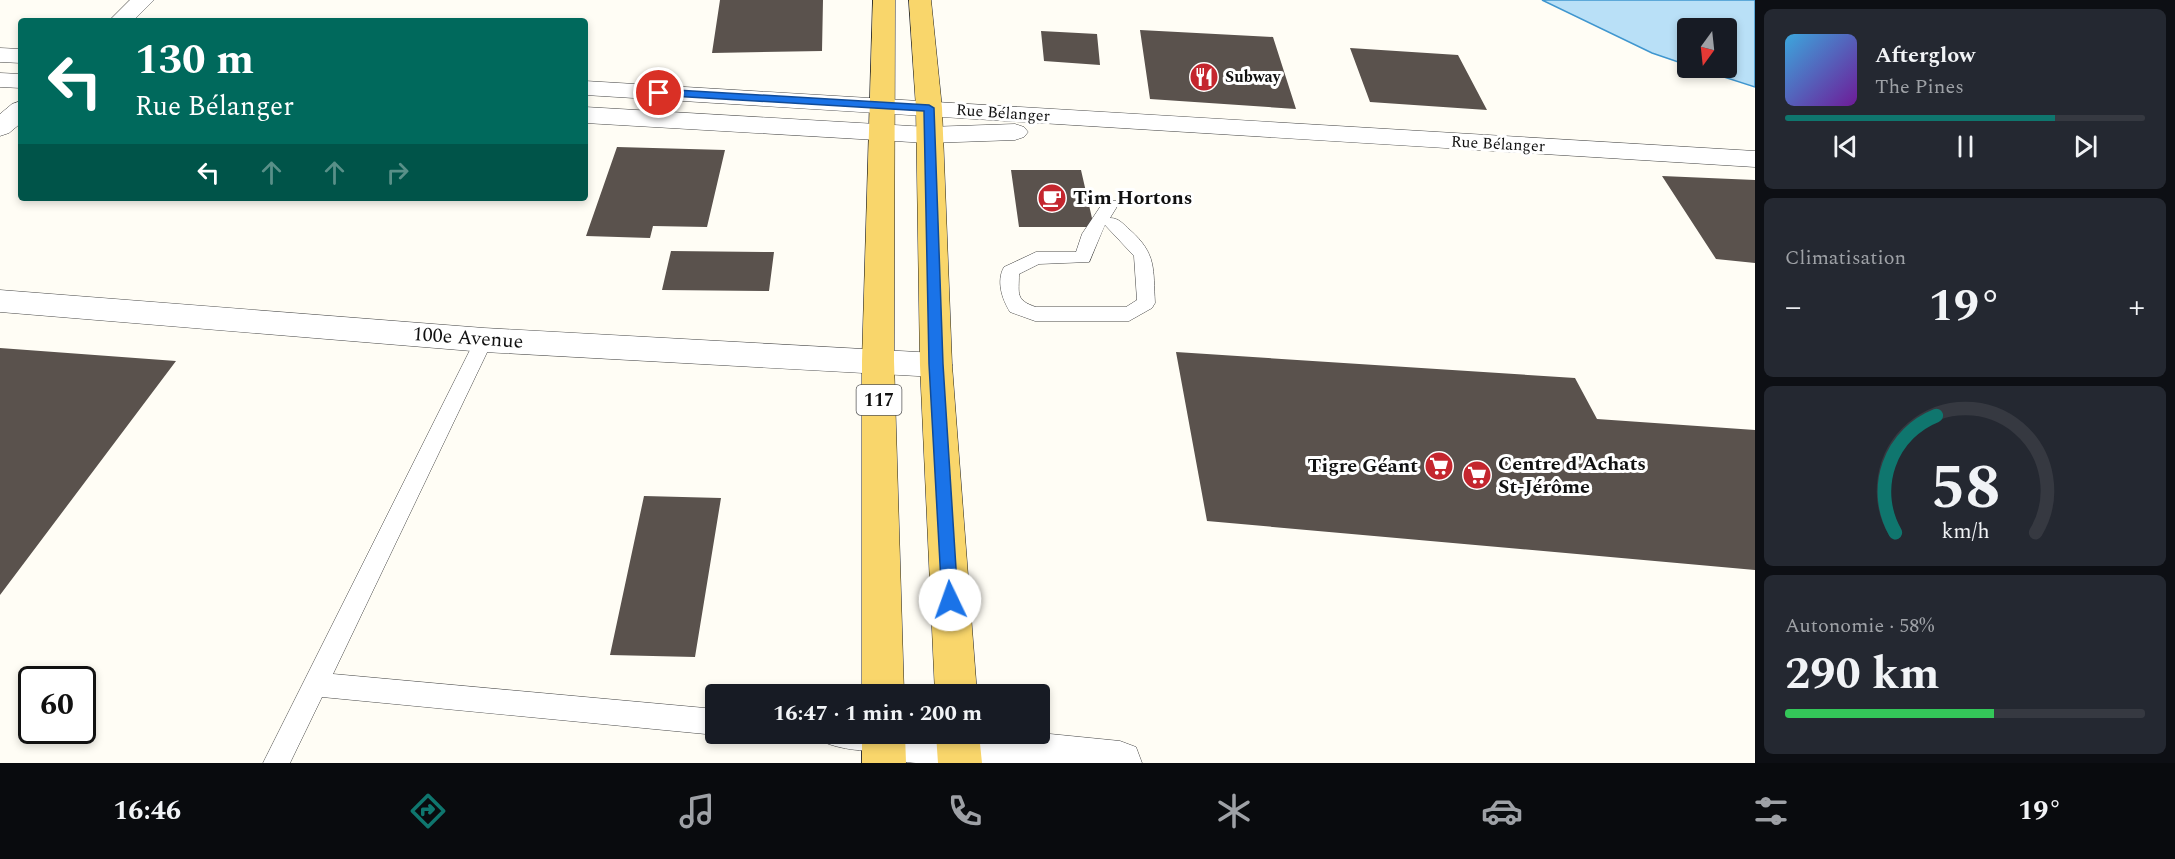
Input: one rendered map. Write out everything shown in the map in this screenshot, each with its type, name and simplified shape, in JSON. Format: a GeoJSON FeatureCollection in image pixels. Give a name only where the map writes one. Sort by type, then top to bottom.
{"type":"FeatureCollection","features":[{"type":"Feature","properties":{"kind":"main road","name":"117"},"geometry":{"type":"LineString","coordinates":[[883,684],[878,361],[884,119],[884,0]]}},
{"type":"Feature","properties":{"kind":"main road"},"geometry":{"type":"LineString","coordinates":[[920,0],[929,122],[936,364],[955,684]]}},
{"type":"Feature","properties":{"kind":"street"},"geometry":{"type":"LineString","coordinates":[[123,18],[143,0]]}},
{"type":"Feature","properties":{"kind":"street"},"geometry":{"type":"LineString","coordinates":[[0,55],[18,56]]}},
{"type":"Feature","properties":{"kind":"street"},"geometry":{"type":"LineString","coordinates":[[0,80],[18,81]]}},
{"type":"Feature","properties":{"kind":"street","name":"Rue Bélanger"},"geometry":{"type":"LineString","coordinates":[[588,88],[929,122],[1205,126],[1755,159]]}},
{"type":"Feature","properties":{"kind":"street"},"geometry":{"type":"LineString","coordinates":[[0,128],[18,112]]}},
{"type":"Feature","properties":{"kind":"street","name":"Rue Bélanger"},"geometry":{"type":"LineString","coordinates":[[588,115],[884,119]]}},
{"type":"Feature","properties":{"kind":"street","name":"100e Avenue"},"geometry":{"type":"LineString","coordinates":[[0,301],[484,340],[936,364]]}},
{"type":"Feature","properties":{"kind":"street"},"geometry":{"type":"LineString","coordinates":[[884,745],[959,747],[1120,763]]}},
{"type":"Feature","properties":{"kind":"lane"},"geometry":{"type":"LineString","coordinates":[[1111,214],[1143,256],[1146,303],[1129,314],[1035,314],[1016,307],[1010,297],[1010,271],[1036,258],[1083,258],[1091,234],[1111,214]]}},
{"type":"Feature","properties":{"kind":"lane"},"geometry":{"type":"LineString","coordinates":[[276,763],[484,340]]}},
{"type":"Feature","properties":{"kind":"lane"},"geometry":{"type":"LineString","coordinates":[[314,684],[705,721]]}},
{"type":"Feature","properties":{"kind":"water"},"geometry":{"type":"Polygon","coordinates":[[[1542,0],[1755,0],[1755,87],[1727,78],[1737,78],[1737,18],[1677,18],[1677,62],[1652,53],[1542,0]]]}},
{"type":"Feature","properties":{"kind":"building"},"geometry":{"type":"Polygon","coordinates":[[[720,0],[823,0],[822,51],[712,53],[720,0]]]}},
{"type":"Feature","properties":{"kind":"building"},"geometry":{"type":"Polygon","coordinates":[[[1140,30],[1273,37],[1296,109],[1150,99],[1140,30]]]}},
{"type":"Feature","properties":{"kind":"building"},"geometry":{"type":"Polygon","coordinates":[[[1041,31],[1097,34],[1100,65],[1044,61],[1041,31]]]}},
{"type":"Feature","properties":{"kind":"building"},"geometry":{"type":"Polygon","coordinates":[[[1350,48],[1458,55],[1487,110],[1370,102],[1350,48]]]}},
{"type":"Feature","properties":{"kind":"building"},"geometry":{"type":"Polygon","coordinates":[[[617,147],[725,150],[707,227],[653,226],[650,238],[586,236],[617,147]]]}},
{"type":"Feature","properties":{"kind":"building"},"geometry":{"type":"Polygon","coordinates":[[[1011,170],[1081,170],[1094,227],[1019,227],[1011,170]]]}},
{"type":"Feature","properties":{"kind":"building"},"geometry":{"type":"Polygon","coordinates":[[[1662,176],[1755,180],[1755,263],[1716,259],[1662,176]]]}},
{"type":"Feature","properties":{"kind":"building"},"geometry":{"type":"Polygon","coordinates":[[[671,251],[774,252],[769,291],[662,290],[671,251]]]}},
{"type":"Feature","properties":{"kind":"building"},"geometry":{"type":"Polygon","coordinates":[[[0,348],[176,361],[0,595],[0,348]]]}},
{"type":"Feature","properties":{"kind":"building","name":"Centre d'Achats St-Jérôme"},"geometry":{"type":"Polygon","coordinates":[[[1176,352],[1575,378],[1597,419],[1755,430],[1755,570],[1207,521],[1176,352]]]}},
{"type":"Feature","properties":{"kind":"building"},"geometry":{"type":"Polygon","coordinates":[[[644,496],[721,498],[695,657],[610,655],[644,496]]]}},
{"type":"Feature","properties":{"kind":"place","name":"Subway"},"geometry":{"type":"Point","coordinates":[1204,77]}},
{"type":"Feature","properties":{"kind":"place","name":"Tim Hortons"},"geometry":{"type":"Point","coordinates":[1052,198]}},
{"type":"Feature","properties":{"kind":"place","name":"Tigre Géant"},"geometry":{"type":"Point","coordinates":[1439,466]}},
{"type":"Feature","properties":{"kind":"place","name":"Centre d'Achats St-Jérôme"},"geometry":{"type":"Point","coordinates":[1477,475]}},
{"type":"Feature","properties":{"kind":"route"},"geometry":{"type":"LineString","coordinates":[[659,93],[929,108],[936,364],[950,600]]}}]}
